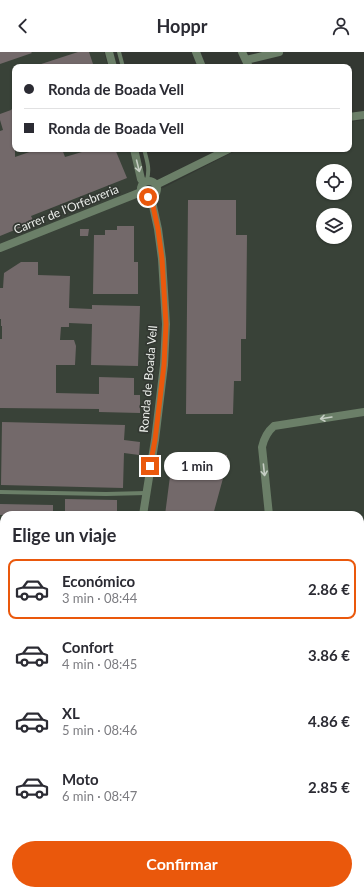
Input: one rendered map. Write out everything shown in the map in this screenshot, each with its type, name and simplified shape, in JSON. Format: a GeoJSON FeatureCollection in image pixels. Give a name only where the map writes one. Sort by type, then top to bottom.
{"type":"FeatureCollection","features":[{"type":"Feature","properties":{"kind":"street"},"geometry":{"type":"LineString","coordinates":[[109,52],[112,64]]}},
{"type":"Feature","properties":{"kind":"street"},"geometry":{"type":"LineString","coordinates":[[196,52],[201,64]]}},
{"type":"Feature","properties":{"kind":"street"},"geometry":{"type":"LineString","coordinates":[[246,60],[279,52]]}},
{"type":"Feature","properties":{"kind":"street"},"geometry":{"type":"LineString","coordinates":[[352,116],[364,115]]}},
{"type":"Feature","properties":{"kind":"street"},"geometry":{"type":"LineString","coordinates":[[135,152],[141,179],[145,181],[153,181],[156,184],[157,192],[154,196],[145,196],[141,192],[140,188],[145,181]]}},
{"type":"Feature","properties":{"kind":"street"},"geometry":{"type":"LineString","coordinates":[[156,184],[223,152]]}},
{"type":"Feature","properties":{"kind":"street","name":"Carrer de l'Orfebreria"},"geometry":{"type":"LineString","coordinates":[[0,248],[141,192]]}},
{"type":"Feature","properties":{"kind":"street","name":"Ronda de Boada Vell"},"geometry":{"type":"LineString","coordinates":[[144,511],[155,440],[164,365],[166,324],[162,259],[158,229],[151,197]]}},
{"type":"Feature","properties":{"kind":"street"},"geometry":{"type":"LineString","coordinates":[[269,511],[262,447],[268,432],[274,426],[364,412]]}},
{"type":"Feature","properties":{"kind":"lane"},"geometry":{"type":"LineString","coordinates":[[119,52],[121,64]]}},
{"type":"Feature","properties":{"kind":"lane"},"geometry":{"type":"LineString","coordinates":[[145,152],[149,171],[145,181]]}},
{"type":"Feature","properties":{"kind":"lane"},"geometry":{"type":"LineString","coordinates":[[0,492],[106,494],[146,493]]}},
{"type":"Feature","properties":{"kind":"shaded area"},"geometry":{"type":"Polygon","coordinates":[[[0,52],[104,52],[107,64],[12,64],[12,152],[131,152],[138,180],[163,188],[233,152],[352,152],[352,122],[364,120],[364,511],[0,511],[0,52]]]}},
{"type":"Feature","properties":{"kind":"building"},"geometry":{"type":"Polygon","coordinates":[[[0,52],[31,52],[32,53],[0,64],[0,52]]]}},
{"type":"Feature","properties":{"kind":"building"},"geometry":{"type":"Polygon","coordinates":[[[78,52],[89,52],[93,64],[41,64],[78,52]]]}},
{"type":"Feature","properties":{"kind":"building"},"geometry":{"type":"Polygon","coordinates":[[[12,109],[12,152],[15,152],[15,157],[29,152],[63,152],[65,157],[82,152],[116,152],[127,178],[31,216],[34,222],[0,236],[0,131],[3,130],[0,114],[12,109]]]}},
{"type":"Feature","properties":{"kind":"building"},"geometry":{"type":"Polygon","coordinates":[[[188,200],[236,200],[236,235],[247,235],[246,339],[241,339],[241,381],[234,381],[233,414],[186,414],[188,200]]]}},
{"type":"Feature","properties":{"kind":"building"},"geometry":{"type":"Polygon","coordinates":[[[117,226],[134,226],[134,262],[138,262],[138,294],[93,294],[94,235],[105,235],[105,230],[117,230],[117,226]]]}},
{"type":"Feature","properties":{"kind":"building"},"geometry":{"type":"Polygon","coordinates":[[[80,229],[89,229],[88,236],[80,236],[80,229]]]}},
{"type":"Feature","properties":{"kind":"building"},"geometry":{"type":"Polygon","coordinates":[[[21,262],[38,262],[38,275],[70,276],[69,308],[92,309],[92,305],[140,306],[138,366],[91,365],[92,324],[69,323],[69,327],[61,327],[60,340],[74,340],[76,346],[75,365],[56,365],[56,393],[99,394],[99,377],[134,378],[134,395],[140,395],[140,413],[99,412],[99,409],[0,408],[0,339],[2,339],[2,326],[0,319],[0,288],[3,288],[4,273],[21,262]]]}},
{"type":"Feature","properties":{"kind":"building"},"geometry":{"type":"Polygon","coordinates":[[[2,422],[125,425],[124,440],[140,442],[139,455],[124,453],[123,488],[1,485],[2,422]]]}},
{"type":"Feature","properties":{"kind":"building"},"geometry":{"type":"Polygon","coordinates":[[[173,453],[227,455],[225,471],[214,511],[166,511],[173,453]]]}},
{"type":"Feature","properties":{"kind":"building"},"geometry":{"type":"Polygon","coordinates":[[[65,499],[117,500],[117,511],[65,511],[65,499]]]}},
{"type":"Feature","properties":{"kind":"building"},"geometry":{"type":"Polygon","coordinates":[[[0,504],[53,505],[53,511],[0,511],[0,504]]]}},
{"type":"Feature","properties":{"kind":"route"},"geometry":{"type":"LineString","coordinates":[[148,197],[151,197],[158,229],[162,259],[166,324],[164,365],[155,440],[150,466]]}}]}
